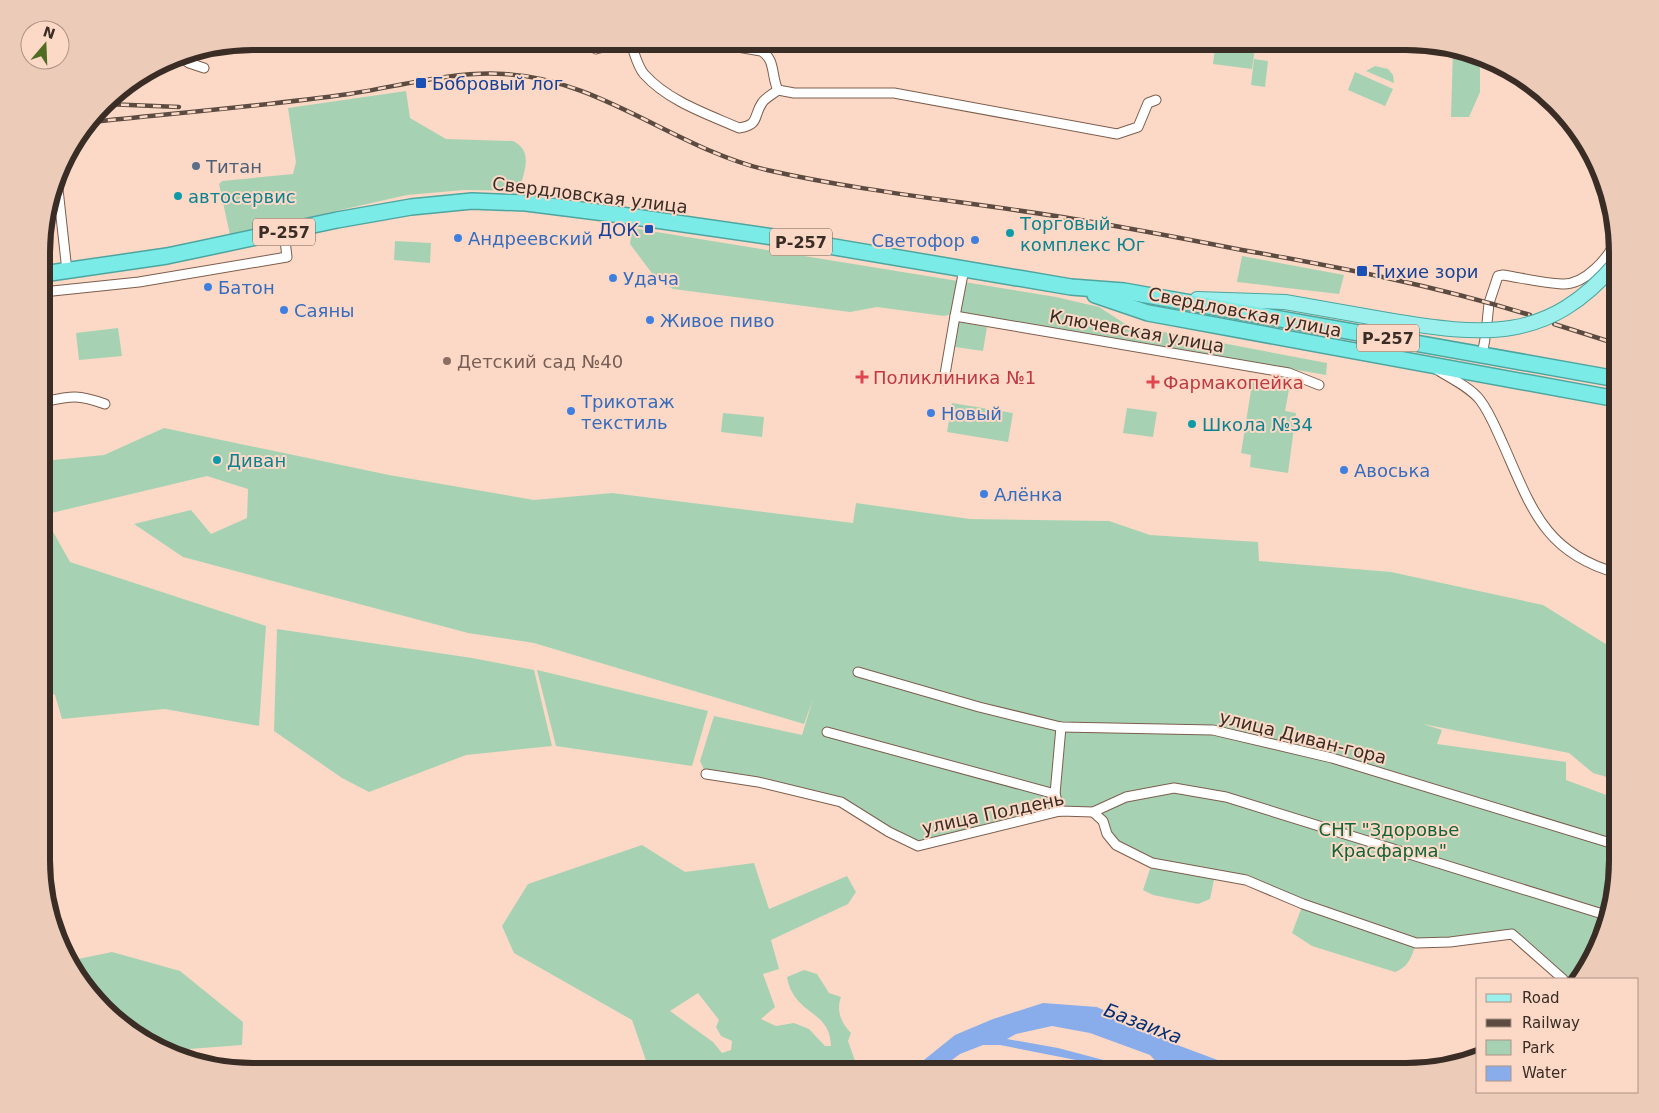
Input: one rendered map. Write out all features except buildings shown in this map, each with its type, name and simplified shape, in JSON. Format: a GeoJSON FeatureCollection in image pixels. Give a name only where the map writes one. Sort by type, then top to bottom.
{"type":"FeatureCollection","features":[{"type":"Feature","properties":{"kind":"highway","name":"Свердловская улица"},"geometry":{"type":"LineString","coordinates":[[50,273],[167,256],[337,220],[441,203],[472,201],[517,203],[621,215],[787,239],[1075,288],[1124,291],[1609,378]]}},
{"type":"Feature","properties":{"kind":"highway","name":"Свердловская улица"},"geometry":{"type":"LineString","coordinates":[[1075,288],[1148,313],[1609,398]]}},
{"type":"Feature","properties":{"kind":"main road"},"geometry":{"type":"LineString","coordinates":[[1159,298],[1285,302],[1387,320],[1470,331],[1500,331],[1527,325],[1578,301],[1609,272]]}},
{"type":"Feature","properties":{"kind":"main road"},"geometry":{"type":"LineString","coordinates":[[1536,385],[1609,403]]}},
{"type":"Feature","properties":{"kind":"street"},"geometry":{"type":"LineString","coordinates":[[633,50],[642,73],[662,89],[689,106],[739,128],[748,127],[755,120],[762,102],[778,90],[794,93],[894,93],[1117,134],[1138,127],[1148,103],[1156,100]]}},
{"type":"Feature","properties":{"kind":"street"},"geometry":{"type":"LineString","coordinates":[[755,50],[766,54],[771,60],[775,84],[778,90]]}},
{"type":"Feature","properties":{"kind":"street"},"geometry":{"type":"LineString","coordinates":[[186,61],[204,68]]}},
{"type":"Feature","properties":{"kind":"street"},"geometry":{"type":"LineString","coordinates":[[59,195],[67,271]]}},
{"type":"Feature","properties":{"kind":"street"},"geometry":{"type":"LineString","coordinates":[[50,291],[146,281],[287,257],[284,232]]}},
{"type":"Feature","properties":{"kind":"street"},"geometry":{"type":"LineString","coordinates":[[1487,323],[1490,303],[1498,276],[1503,274],[1564,285],[1581,279],[1591,272],[1609,251]]}},
{"type":"Feature","properties":{"kind":"street"},"geometry":{"type":"LineString","coordinates":[[944,380],[964,269]]}},
{"type":"Feature","properties":{"kind":"street","name":"Ключевская улица"},"geometry":{"type":"LineString","coordinates":[[954,320],[1289,374],[1319,385]]}},
{"type":"Feature","properties":{"kind":"street"},"geometry":{"type":"LineString","coordinates":[[1482,354],[1484,339]]}},
{"type":"Feature","properties":{"kind":"street"},"geometry":{"type":"LineString","coordinates":[[1429,365],[1479,398],[1493,423],[1527,499],[1540,523],[1568,550],[1595,567],[1609,570]]}},
{"type":"Feature","properties":{"kind":"street"},"geometry":{"type":"LineString","coordinates":[[50,400],[69,396],[83,396],[105,404]]}},
{"type":"Feature","properties":{"kind":"street","name":"улица Диван-гора"},"geometry":{"type":"LineString","coordinates":[[858,672],[979,708],[1061,727],[1213,730],[1332,758],[1609,843]]}},
{"type":"Feature","properties":{"kind":"street"},"geometry":{"type":"LineString","coordinates":[[1060,812],[1054,794],[1061,727]]}},
{"type":"Feature","properties":{"kind":"street"},"geometry":{"type":"LineString","coordinates":[[827,732],[1054,794]]}},
{"type":"Feature","properties":{"kind":"street","name":"улица Полдень"},"geometry":{"type":"LineString","coordinates":[[706,774],[758,782],[841,802],[889,832],[918,846],[1060,812],[1093,812],[1126,797],[1174,788],[1226,797],[1602,914]]}},
{"type":"Feature","properties":{"kind":"street"},"geometry":{"type":"LineString","coordinates":[[1093,812],[1103,821],[1107,834],[1116,845],[1152,863],[1246,880],[1303,904],[1416,943],[1450,942],[1512,934],[1562,978]]}},
{"type":"Feature","properties":{"kind":"green space"},"geometry":{"type":"Polygon","coordinates":[[[1215,50],[1255,50],[1252,69],[1213,64],[1215,50]]]}},
{"type":"Feature","properties":{"kind":"green space"},"geometry":{"type":"Polygon","coordinates":[[[1453,56],[1480,64],[1480,92],[1469,117],[1451,117],[1453,56]]]}},
{"type":"Feature","properties":{"kind":"green space"},"geometry":{"type":"Polygon","coordinates":[[[1254,59],[1268,61],[1265,87],[1251,85],[1254,59]]]}},
{"type":"Feature","properties":{"kind":"green space"},"geometry":{"type":"Polygon","coordinates":[[[1375,66],[1388,69],[1393,75],[1394,83],[1366,71],[1375,66]]]}},
{"type":"Feature","properties":{"kind":"green space"},"geometry":{"type":"Polygon","coordinates":[[[1355,72],[1393,89],[1385,106],[1348,90],[1355,72]]]}},
{"type":"Feature","properties":{"kind":"green space"},"geometry":{"type":"Polygon","coordinates":[[[406,91],[410,118],[446,139],[513,141],[519,145],[524,150],[526,163],[519,191],[464,190],[407,195],[230,235],[219,184],[222,181],[293,174],[296,162],[288,108],[406,91]]]}},
{"type":"Feature","properties":{"kind":"green space"},"geometry":{"type":"Polygon","coordinates":[[[632,228],[1056,297],[1099,307],[1127,325],[1327,363],[1326,375],[960,312],[944,316],[877,307],[850,312],[673,289],[654,276],[630,244],[632,228]]]}},
{"type":"Feature","properties":{"kind":"green space"},"geometry":{"type":"Polygon","coordinates":[[[395,241],[431,243],[430,263],[394,260],[395,241]]]}},
{"type":"Feature","properties":{"kind":"green space"},"geometry":{"type":"Polygon","coordinates":[[[1242,256],[1344,275],[1339,294],[1237,282],[1242,256]]]}},
{"type":"Feature","properties":{"kind":"green space"},"geometry":{"type":"Polygon","coordinates":[[[959,322],[987,327],[983,351],[955,347],[959,322]]]}},
{"type":"Feature","properties":{"kind":"green space"},"geometry":{"type":"Polygon","coordinates":[[[118,328],[122,356],[79,360],[76,333],[118,328]]]}},
{"type":"Feature","properties":{"kind":"green space"},"geometry":{"type":"Polygon","coordinates":[[[1253,378],[1290,384],[1285,411],[1296,413],[1288,473],[1250,467],[1251,455],[1241,453],[1253,378]]]}},
{"type":"Feature","properties":{"kind":"green space"},"geometry":{"type":"Polygon","coordinates":[[[952,403],[1013,413],[1008,442],[947,432],[952,403]]]}},
{"type":"Feature","properties":{"kind":"green space"},"geometry":{"type":"Polygon","coordinates":[[[1127,408],[1157,412],[1153,437],[1123,433],[1127,408]]]}},
{"type":"Feature","properties":{"kind":"green space"},"geometry":{"type":"Polygon","coordinates":[[[723,413],[764,417],[762,437],[721,432],[723,413]]]}},
{"type":"Feature","properties":{"kind":"green space","name":"СНТ \"Здоровье Красфарма\""},"geometry":{"type":"Polygon","coordinates":[[[164,428],[389,475],[534,500],[612,493],[853,523],[856,503],[970,519],[1109,521],[1150,535],[1258,542],[1259,561],[1391,572],[1543,605],[1609,646],[1609,778],[1593,773],[1569,753],[1423,724],[1442,730],[1437,744],[1566,762],[1566,780],[1609,796],[1609,874],[1598,926],[1582,962],[1571,978],[1562,978],[1512,934],[1416,943],[1407,964],[1395,972],[1312,946],[1292,933],[1303,904],[1246,880],[1215,875],[1210,899],[1198,904],[1153,895],[1143,890],[1152,863],[1116,845],[1093,812],[1060,811],[918,846],[841,802],[706,774],[700,761],[714,716],[802,735],[813,699],[804,724],[534,643],[468,633],[183,557],[134,524],[191,510],[211,534],[247,518],[248,489],[207,476],[50,513],[50,460],[104,455],[164,428]]]}},
{"type":"Feature","properties":{"kind":"green space"},"geometry":{"type":"Polygon","coordinates":[[[50,526],[70,562],[266,626],[259,726],[165,709],[62,719],[55,695],[50,692],[50,526]]]}},
{"type":"Feature","properties":{"kind":"green space"},"geometry":{"type":"Polygon","coordinates":[[[277,629],[472,658],[534,670],[552,746],[466,755],[369,792],[342,778],[274,731],[277,629]]]}},
{"type":"Feature","properties":{"kind":"green space"},"geometry":{"type":"Polygon","coordinates":[[[537,670],[708,711],[692,766],[556,746],[537,670]]]}},
{"type":"Feature","properties":{"kind":"green space"},"geometry":{"type":"Polygon","coordinates":[[[642,845],[685,872],[754,863],[769,909],[847,876],[856,892],[848,904],[771,940],[779,969],[763,974],[775,1007],[761,1019],[776,1026],[794,1023],[809,1029],[825,1046],[831,1046],[830,1035],[826,1027],[797,1000],[790,988],[787,977],[804,970],[817,974],[829,993],[841,997],[840,1016],[851,1033],[848,1041],[856,1063],[789,1063],[781,1061],[778,1063],[647,1063],[632,1020],[514,953],[502,926],[528,884],[642,845]],[[698,993],[670,1011],[713,1042],[722,1053],[731,1050],[732,1041],[721,1036],[716,1027],[719,1020],[698,993]]]}},
{"type":"Feature","properties":{"kind":"green space"},"geometry":{"type":"Polygon","coordinates":[[[112,952],[180,971],[243,1022],[242,1045],[180,1050],[151,1036],[109,1004],[92,984],[76,959],[112,952]]]}},
{"type":"Feature","properties":{"kind":"water"},"geometry":{"type":"Polygon","coordinates":[[[1043,1003],[1097,1007],[1180,1046],[1226,1063],[1157,1063],[1150,1055],[1090,1033],[1052,1026],[1016,1034],[1007,1039],[1058,1048],[1121,1063],[1091,1063],[1000,1045],[983,1045],[960,1054],[948,1063],[920,1063],[955,1035],[993,1019],[1043,1003]]]}},
{"type":"Feature","properties":{"kind":"railway"},"geometry":{"type":"LineString","coordinates":[[98,121],[253,106],[349,94],[465,75],[504,74],[539,78],[605,101],[701,147],[733,160],[767,170],[843,185],[1095,222],[1315,263],[1423,286],[1530,315]]}},
{"type":"Feature","properties":{"kind":"railway"},"geometry":{"type":"LineString","coordinates":[[114,104],[179,107]]}},
{"type":"Feature","properties":{"kind":"railway"},"geometry":{"type":"LineString","coordinates":[[1554,324],[1609,341]]}},
{"type":"Feature","properties":{"kind":"place","name":"Бобровый лог"},"geometry":{"type":"Point","coordinates":[421,83]}},
{"type":"Feature","properties":{"kind":"place","name":"Титан"},"geometry":{"type":"Point","coordinates":[196,166]}},
{"type":"Feature","properties":{"kind":"place","name":"автосервис"},"geometry":{"type":"Point","coordinates":[178,196]}},
{"type":"Feature","properties":{"kind":"place","name":"ДОК"},"geometry":{"type":"Point","coordinates":[649,229]}},
{"type":"Feature","properties":{"kind":"place","name":"Торговый комплекс Юг"},"geometry":{"type":"Point","coordinates":[1010,233]}},
{"type":"Feature","properties":{"kind":"place","name":"Андреевский"},"geometry":{"type":"Point","coordinates":[458,238]}},
{"type":"Feature","properties":{"kind":"place","name":"Светофор"},"geometry":{"type":"Point","coordinates":[975,240]}},
{"type":"Feature","properties":{"kind":"place","name":"Тихие зори"},"geometry":{"type":"Point","coordinates":[1362,271]}},
{"type":"Feature","properties":{"kind":"place","name":"Удача"},"geometry":{"type":"Point","coordinates":[613,278]}},
{"type":"Feature","properties":{"kind":"place","name":"Батон"},"geometry":{"type":"Point","coordinates":[208,287]}},
{"type":"Feature","properties":{"kind":"place","name":"Саяны"},"geometry":{"type":"Point","coordinates":[284,310]}},
{"type":"Feature","properties":{"kind":"place","name":"Живое пиво"},"geometry":{"type":"Point","coordinates":[650,320]}},
{"type":"Feature","properties":{"kind":"place","name":"Детский сад №40"},"geometry":{"type":"Point","coordinates":[447,361]}},
{"type":"Feature","properties":{"kind":"place","name":"Поликлиника №1"},"geometry":{"type":"Point","coordinates":[862,377]}},
{"type":"Feature","properties":{"kind":"place","name":"Фармакопейка"},"geometry":{"type":"Point","coordinates":[1153,382]}},
{"type":"Feature","properties":{"kind":"place","name":"Трикотаж текстиль"},"geometry":{"type":"Point","coordinates":[571,411]}},
{"type":"Feature","properties":{"kind":"place","name":"Новый"},"geometry":{"type":"Point","coordinates":[931,413]}},
{"type":"Feature","properties":{"kind":"place","name":"Школа №34"},"geometry":{"type":"Point","coordinates":[1192,424]}},
{"type":"Feature","properties":{"kind":"place","name":"Диван"},"geometry":{"type":"Point","coordinates":[217,460]}},
{"type":"Feature","properties":{"kind":"place","name":"Авоська"},"geometry":{"type":"Point","coordinates":[1344,470]}},
{"type":"Feature","properties":{"kind":"place","name":"Алёнка"},"geometry":{"type":"Point","coordinates":[984,494]}},
{"type":"Feature","properties":{"kind":"water label","name":"Базаиха"},"geometry":{"type":"Point","coordinates":[1143,1023]}}]}
